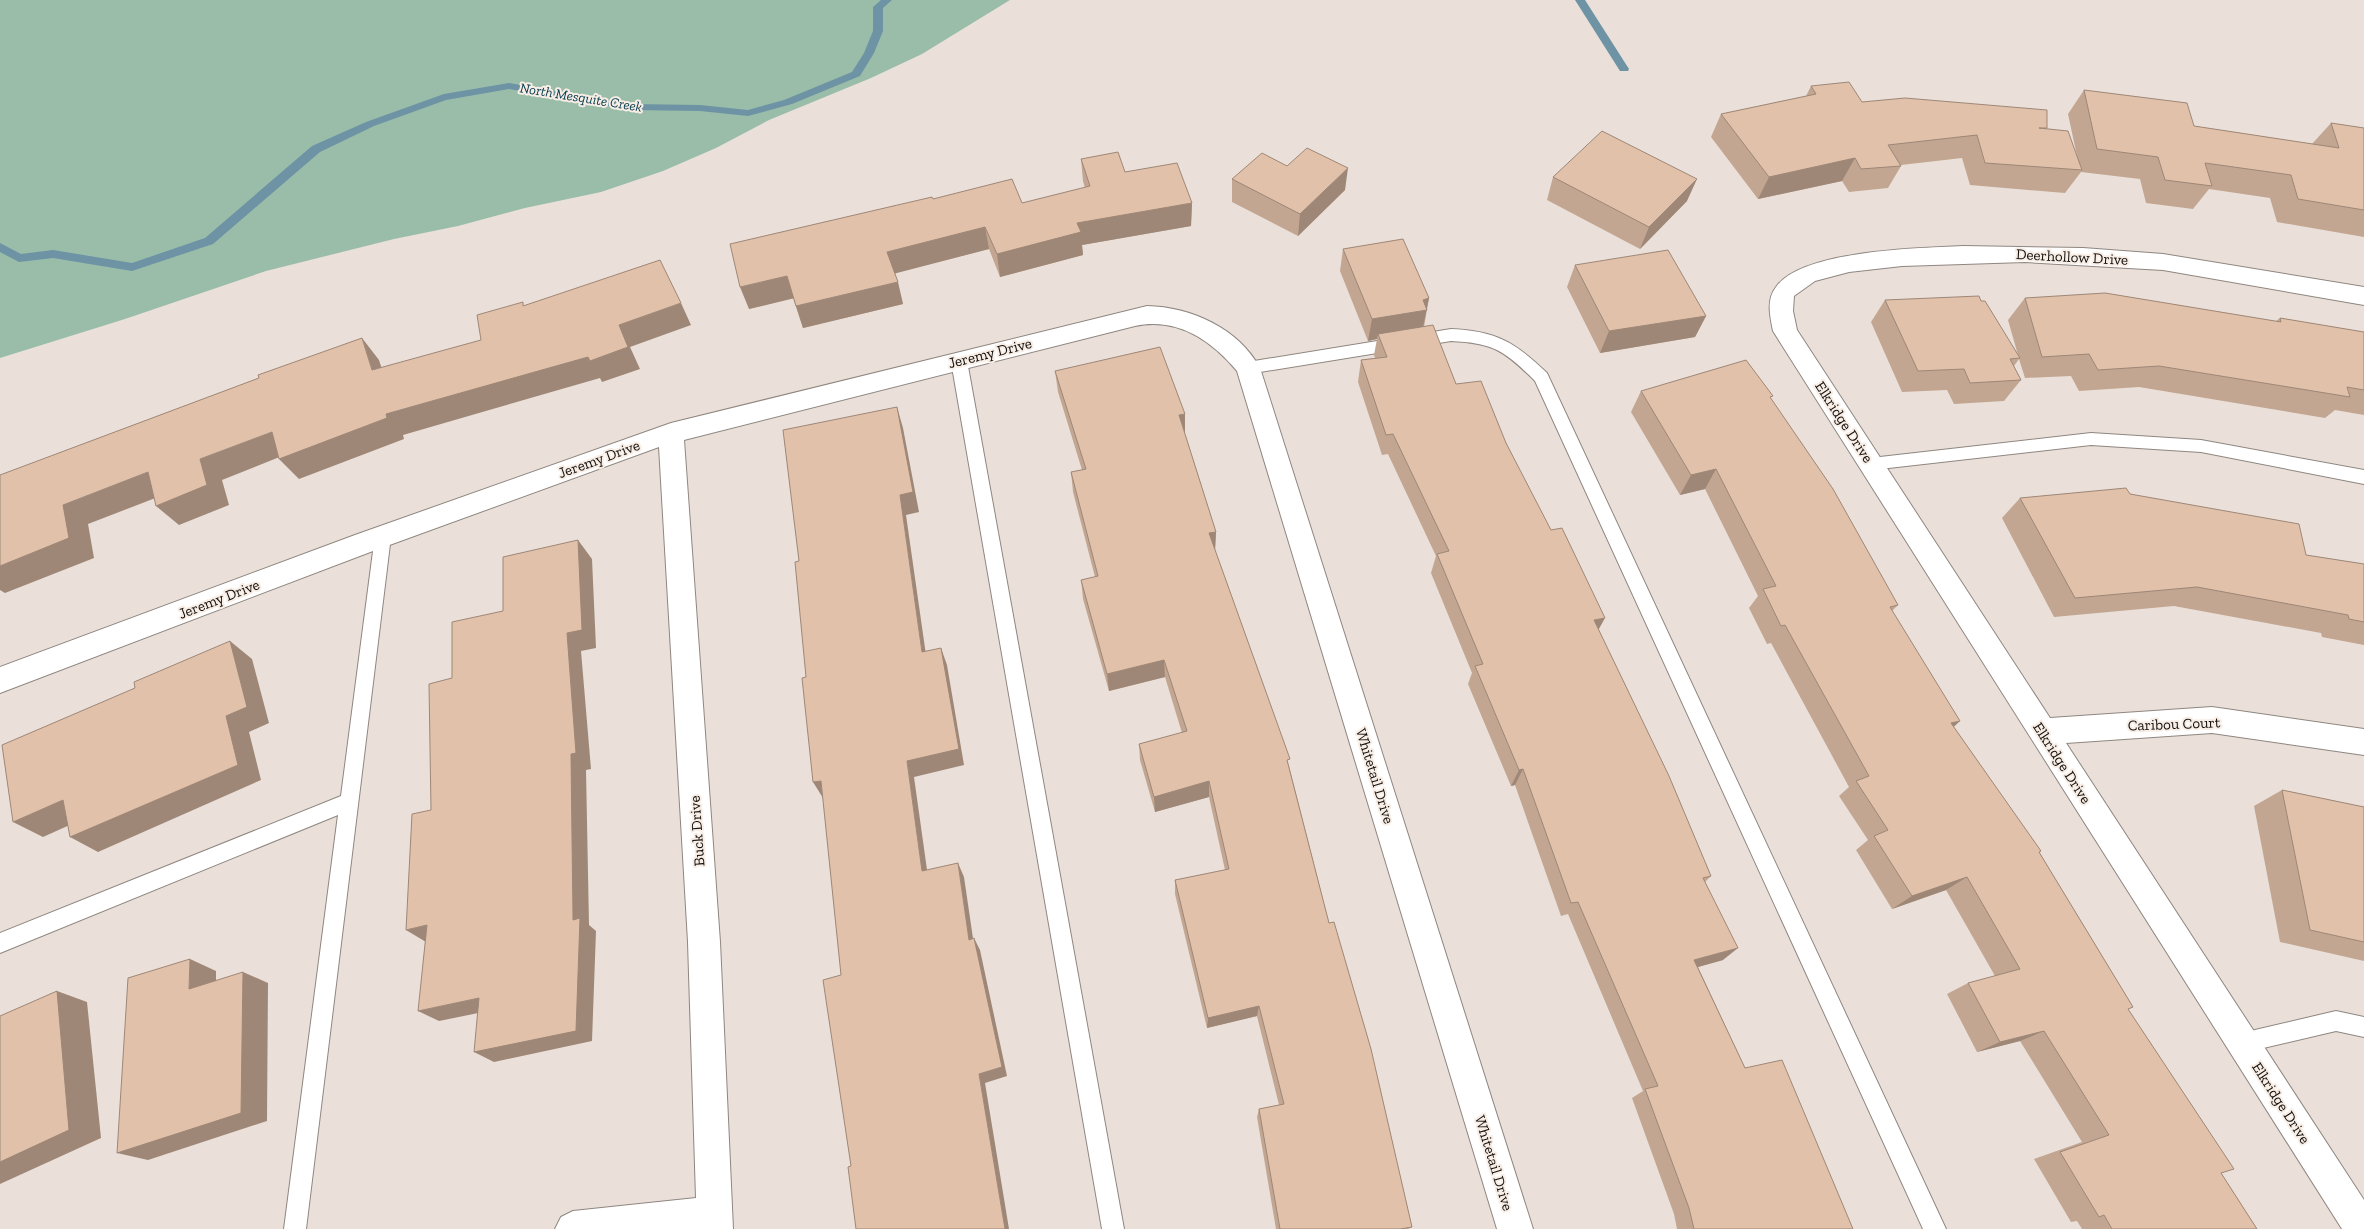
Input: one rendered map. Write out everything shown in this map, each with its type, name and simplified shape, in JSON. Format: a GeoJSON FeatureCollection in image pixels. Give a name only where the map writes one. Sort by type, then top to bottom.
{"type":"FeatureCollection","features":[{"type":"Feature","properties":{"kind":"street","name":"Deerhollow Drive"},"geometry":{"type":"LineString","coordinates":[[1785,291],[1796,279],[1820,269],[1862,262],[1947,254],[2048,254],[2161,262],[2364,296]]}},
{"type":"Feature","properties":{"kind":"street","name":"Elkridge Drive"},"geometry":{"type":"LineString","coordinates":[[1785,291],[1781,315],[1785,331],[2362,1229]]}},
{"type":"Feature","properties":{"kind":"street","name":"Jeremy Drive"},"geometry":{"type":"LineString","coordinates":[[0,680],[383,536],[671,433],[1147,315],[1175,317],[1215,335]]}},
{"type":"Feature","properties":{"kind":"street","name":"Whitetail Drive"},"geometry":{"type":"LineString","coordinates":[[1215,335],[1235,350],[1248,368],[1515,1229]]}},
{"type":"Feature","properties":{"kind":"street","name":"Buck Drive"},"geometry":{"type":"LineString","coordinates":[[671,433],[704,942],[715,1221]]}},
{"type":"Feature","properties":{"kind":"street","name":"Caribou Court"},"geometry":{"type":"LineString","coordinates":[[2042,732],[2212,720],[2364,742]]}},
{"type":"Feature","properties":{"kind":"street"},"geometry":{"type":"LineString","coordinates":[[573,1229],[715,1221]]}},
{"type":"Feature","properties":{"kind":"lane"},"geometry":{"type":"LineString","coordinates":[[1248,368],[1451,335],[1478,335],[1511,348],[1541,377],[1935,1229]]}},
{"type":"Feature","properties":{"kind":"lane"},"geometry":{"type":"LineString","coordinates":[[959,361],[1113,1229]]}},
{"type":"Feature","properties":{"kind":"lane"},"geometry":{"type":"LineString","coordinates":[[1871,464],[2091,439],[2201,446],[2364,477]]}},
{"type":"Feature","properties":{"kind":"lane"},"geometry":{"type":"LineString","coordinates":[[295,1229],[383,536]]}},
{"type":"Feature","properties":{"kind":"lane"},"geometry":{"type":"LineString","coordinates":[[0,944],[350,801]]}},
{"type":"Feature","properties":{"kind":"lane"},"geometry":{"type":"LineString","coordinates":[[2242,1043],[2336,1021],[2364,1028]]}},
{"type":"Feature","properties":{"kind":"green space"},"geometry":{"type":"Polygon","coordinates":[[[0,0],[1010,0],[922,54],[871,78],[769,120],[716,148],[663,171],[601,192],[525,208],[458,226],[394,239],[266,271],[125,319],[0,358],[0,0]]]}},
{"type":"Feature","properties":{"kind":"building"},"geometry":{"type":"Polygon","coordinates":[[[1849,82],[1862,102],[1905,98],[2047,110],[2047,128],[2039,128],[2068,131],[2082,170],[1985,163],[1977,135],[1888,145],[1901,166],[1861,169],[1855,158],[1769,177],[1721,114],[1816,94],[1811,86],[1849,82]]]}},
{"type":"Feature","properties":{"kind":"building"},"geometry":{"type":"Polygon","coordinates":[[[2084,90],[2187,103],[2194,126],[2339,148],[2331,123],[2364,128],[2364,210],[2298,199],[2291,175],[2205,163],[2212,186],[2165,180],[2158,157],[2097,149],[2084,90]]]}},
{"type":"Feature","properties":{"kind":"building"},"geometry":{"type":"Polygon","coordinates":[[[1602,131],[1697,179],[1649,227],[1553,177],[1602,131]]]}},
{"type":"Feature","properties":{"kind":"building"},"geometry":{"type":"Polygon","coordinates":[[[1307,148],[1348,168],[1300,214],[1232,179],[1262,153],[1287,166],[1307,148]]]}},
{"type":"Feature","properties":{"kind":"building"},"geometry":{"type":"Polygon","coordinates":[[[1118,152],[1125,172],[1177,163],[1192,203],[1077,223],[1081,232],[997,254],[985,227],[887,252],[898,282],[796,306],[787,276],[740,287],[730,244],[932,197],[933,199],[1012,179],[1022,203],[1090,186],[1081,159],[1118,152]]]}},
{"type":"Feature","properties":{"kind":"building"},"geometry":{"type":"Polygon","coordinates":[[[1403,239],[1429,298],[1423,300],[1427,310],[1372,319],[1343,249],[1403,239]]]}},
{"type":"Feature","properties":{"kind":"building"},"geometry":{"type":"Polygon","coordinates":[[[1668,250],[1706,316],[1609,331],[1575,265],[1668,250]]]}},
{"type":"Feature","properties":{"kind":"building"},"geometry":{"type":"Polygon","coordinates":[[[660,260],[681,303],[619,325],[628,347],[590,361],[588,357],[386,414],[387,418],[279,459],[272,432],[200,459],[207,485],[156,506],[148,472],[63,505],[69,538],[0,566],[0,475],[259,378],[258,375],[362,338],[372,370],[481,340],[477,315],[523,302],[523,306],[660,260]]]}},
{"type":"Feature","properties":{"kind":"building"},"geometry":{"type":"Polygon","coordinates":[[[2105,293],[2281,322],[2280,318],[2364,332],[2364,390],[2347,387],[2350,397],[2159,366],[2098,370],[2089,354],[2042,357],[2025,298],[2105,293]]]}},
{"type":"Feature","properties":{"kind":"building"},"geometry":{"type":"Polygon","coordinates":[[[1979,296],[1981,301],[1985,301],[2020,358],[2010,359],[2021,380],[1970,383],[1964,369],[1918,371],[1885,300],[1979,296]]]}},
{"type":"Feature","properties":{"kind":"building"},"geometry":{"type":"Polygon","coordinates":[[[1433,325],[1456,384],[1481,381],[1506,443],[1551,530],[1562,528],[1605,618],[1594,620],[1669,776],[1711,876],[1703,878],[1738,948],[1694,960],[1745,1068],[1782,1060],[1853,1229],[1694,1229],[1689,1208],[1645,1089],[1658,1086],[1578,902],[1571,903],[1523,769],[1519,770],[1475,666],[1483,664],[1437,554],[1449,551],[1393,434],[1386,435],[1361,360],[1387,357],[1378,334],[1433,325]]]}},
{"type":"Feature","properties":{"kind":"building"},"geometry":{"type":"Polygon","coordinates":[[[1160,347],[1185,414],[1179,415],[1216,532],[1209,533],[1290,759],[1287,760],[1329,923],[1334,922],[1371,1049],[1412,1227],[1400,1229],[1280,1229],[1259,1109],[1284,1104],[1259,1006],[1208,1018],[1175,880],[1229,869],[1209,781],[1154,797],[1139,744],[1187,731],[1164,660],[1107,674],[1081,580],[1098,576],[1071,472],[1086,469],[1055,371],[1160,347]]]}},
{"type":"Feature","properties":{"kind":"building"},"geometry":{"type":"Polygon","coordinates":[[[1746,360],[1773,396],[1770,397],[1833,489],[1898,605],[1890,607],[1960,721],[1951,723],[2041,851],[2039,852],[2133,1007],[2128,1009],[2234,1169],[2221,1173],[2257,1229],[2112,1229],[2104,1215],[2099,1217],[2060,1152],[2109,1135],[2044,1031],[2000,1042],[1968,983],[2020,969],[1967,877],[1912,896],[1874,836],[1888,830],[1856,781],[1869,776],[1785,625],[1781,626],[1763,589],[1776,586],[1716,469],[1691,475],[1641,391],[1746,360]]]}},
{"type":"Feature","properties":{"kind":"building"},"geometry":{"type":"Polygon","coordinates":[[[897,407],[913,492],[900,495],[922,652],[941,648],[959,749],[907,761],[922,871],[958,863],[969,940],[974,938],[1002,1067],[979,1074],[1005,1229],[856,1229],[848,1167],[851,1166],[823,980],[841,975],[821,781],[813,782],[802,678],[806,677],[795,562],[799,561],[783,430],[897,407]]]}},
{"type":"Feature","properties":{"kind":"building"},"geometry":{"type":"Polygon","coordinates":[[[2126,488],[2130,494],[2299,524],[2306,555],[2364,564],[2364,622],[2349,619],[2348,615],[2197,587],[2075,598],[2020,498],[2126,488]]]}},
{"type":"Feature","properties":{"kind":"building"},"geometry":{"type":"Polygon","coordinates":[[[578,540],[582,630],[567,633],[576,753],[571,754],[573,920],[580,918],[576,1031],[474,1052],[479,998],[418,1011],[427,925],[406,930],[412,814],[431,810],[429,684],[452,678],[452,622],[503,611],[503,557],[578,540]]]}},
{"type":"Feature","properties":{"kind":"building"},"geometry":{"type":"Polygon","coordinates":[[[230,641],[247,707],[226,716],[238,765],[70,837],[63,800],[13,822],[2,745],[135,688],[134,682],[230,641]]]}},
{"type":"Feature","properties":{"kind":"building"},"geometry":{"type":"Polygon","coordinates":[[[2282,790],[2364,807],[2364,942],[2310,930],[2282,790]]]}},
{"type":"Feature","properties":{"kind":"building"},"geometry":{"type":"Polygon","coordinates":[[[190,959],[189,989],[243,972],[241,1113],[117,1153],[128,978],[190,959]]]}},
{"type":"Feature","properties":{"kind":"building"},"geometry":{"type":"Polygon","coordinates":[[[57,991],[69,1130],[0,1162],[0,1016],[57,991]]]}},
{"type":"Feature","properties":{"kind":"waterway","name":"North Mesquite Creek"},"geometry":{"type":"LineString","coordinates":[[0,247],[19,258],[53,254],[132,267],[209,241],[275,182],[316,149],[370,124],[444,97],[509,86],[542,93],[595,99],[632,107],[700,108],[748,113],[788,102],[856,74],[869,53],[878,31],[878,7],[887,0]]}},
{"type":"Feature","properties":{"kind":"waterway"},"geometry":{"type":"LineString","coordinates":[[1580,0],[1624,69]]}}]}
